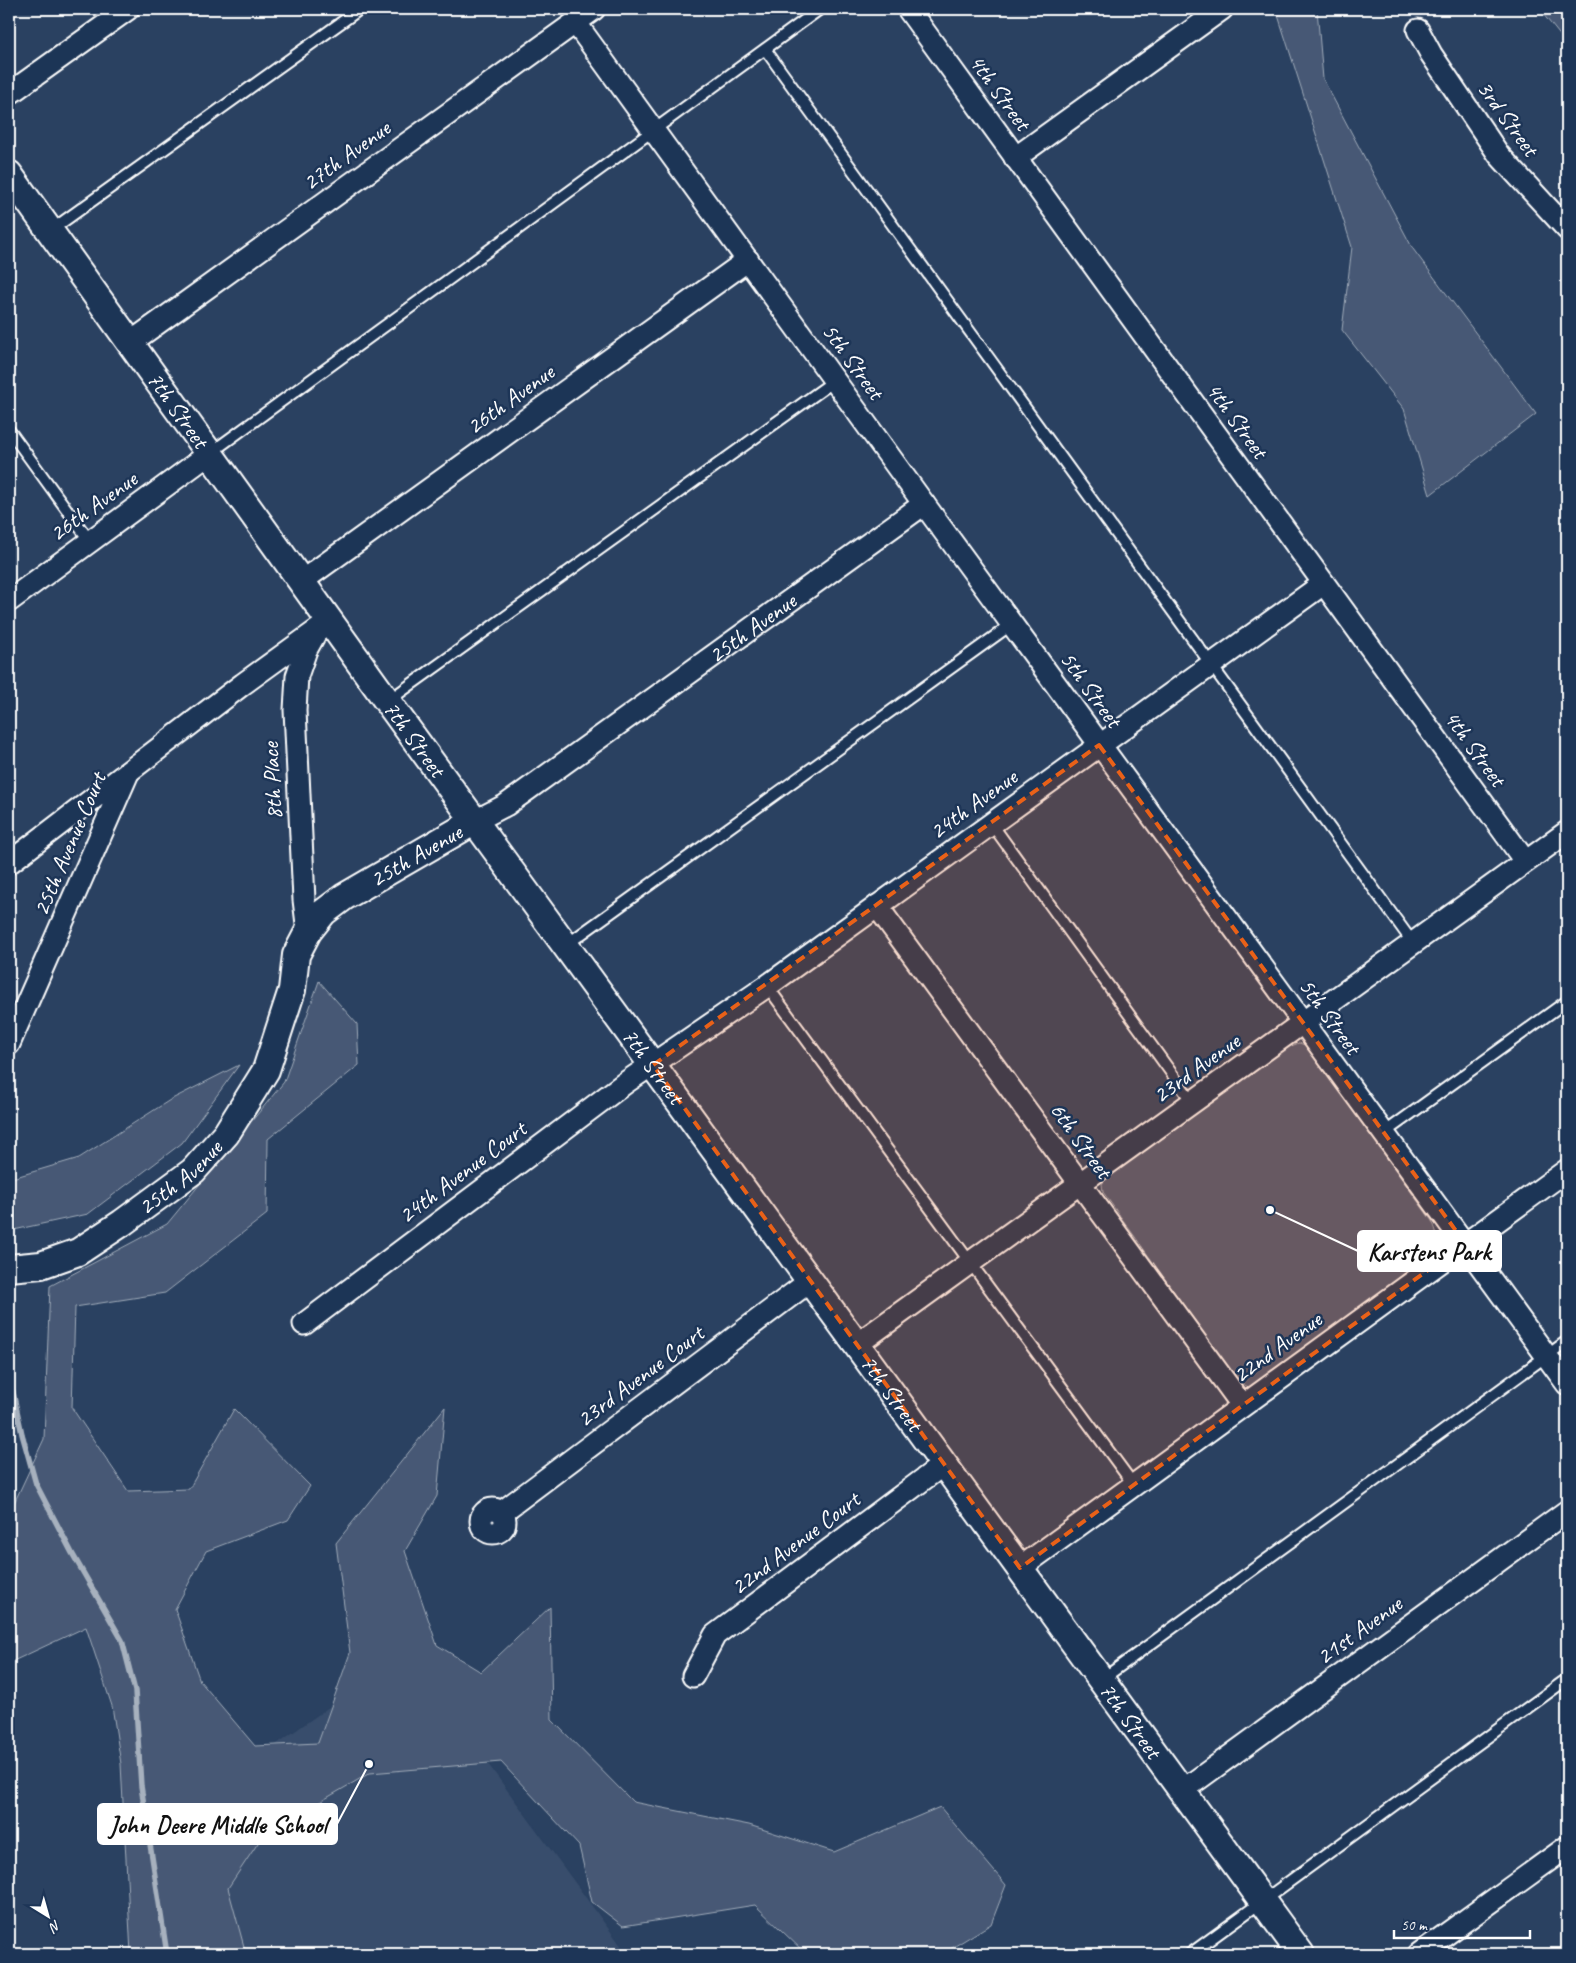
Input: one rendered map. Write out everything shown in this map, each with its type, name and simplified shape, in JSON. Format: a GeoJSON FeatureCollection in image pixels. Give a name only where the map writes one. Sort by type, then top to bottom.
{"type":"FeatureCollection","features":[{"type":"Feature","properties":{"kind":"street"},"geometry":{"type":"LineString","coordinates":[[9,94],[128,9]]}},
{"type":"Feature","properties":{"kind":"street","name":"27th Avenue"},"geometry":{"type":"LineString","coordinates":[[130,343],[594,9]]}},
{"type":"Feature","properties":{"kind":"street","name":"4th Street"},"geometry":{"type":"LineString","coordinates":[[908,9],[1525,861]]}},
{"type":"Feature","properties":{"kind":"street"},"geometry":{"type":"LineString","coordinates":[[1015,158],[1222,9]]}},
{"type":"Feature","properties":{"kind":"street","name":"5th Street"},"geometry":{"type":"LineString","coordinates":[[575,22],[1099,745],[1567,1384]]}},
{"type":"Feature","properties":{"kind":"street","name":"3rd Street"},"geometry":{"type":"LineString","coordinates":[[1418,30],[1431,54],[1499,155],[1567,229]]}},
{"type":"Feature","properties":{"kind":"street","name":"7th Street"},"geometry":{"type":"LineString","coordinates":[[9,174],[302,581],[324,626],[387,701],[1301,1954]]}},
{"type":"Feature","properties":{"kind":"street","name":"26th Avenue"},"geometry":{"type":"LineString","coordinates":[[302,581],[748,260]]}},
{"type":"Feature","properties":{"kind":"street","name":"26th Avenue"},"geometry":{"type":"LineString","coordinates":[[9,602],[89,540],[209,454]]}},
{"type":"Feature","properties":{"kind":"street","name":"25th Avenue"},"geometry":{"type":"LineString","coordinates":[[9,1268],[41,1265],[78,1252],[122,1223],[193,1171],[226,1134],[266,1070],[292,990],[296,955],[308,932],[324,912],[344,897],[506,805],[924,504]]}},
{"type":"Feature","properties":{"kind":"street","name":"24th Avenue"},"geometry":{"type":"LineString","coordinates":[[653,1065],[766,986],[1323,584]]}},
{"type":"Feature","properties":{"kind":"street","name":"25th Avenue Court"},"geometry":{"type":"LineString","coordinates":[[9,863],[243,684],[324,626]]}},
{"type":"Feature","properties":{"kind":"street","name":"8th Place"},"geometry":{"type":"LineString","coordinates":[[308,932],[294,710],[297,676],[306,650],[324,626]]}},
{"type":"Feature","properties":{"kind":"street","name":"25th Avenue Court"},"geometry":{"type":"LineString","coordinates":[[9,1044],[128,773]]}},
{"type":"Feature","properties":{"kind":"street","name":"23rd Avenue"},"geometry":{"type":"LineString","coordinates":[[856,1345],[1567,832]]}},
{"type":"Feature","properties":{"kind":"street","name":"6th Street"},"geometry":{"type":"LineString","coordinates":[[877,906],[1242,1405]]}},
{"type":"Feature","properties":{"kind":"street","name":"24th Avenue Court"},"geometry":{"type":"LineString","coordinates":[[304,1324],[625,1083],[653,1065]]}},
{"type":"Feature","properties":{"kind":"street","name":"22nd Avenue"},"geometry":{"type":"LineString","coordinates":[[1020,1568],[1567,1170]]}},
{"type":"Feature","properties":{"kind":"street","name":"23rd Avenue Court"},"geometry":{"type":"LineString","coordinates":[[502,1512],[810,1281]]}},
{"type":"Feature","properties":{"kind":"street","name":"22nd Avenue Court"},"geometry":{"type":"LineString","coordinates":[[693,1676],[715,1635],[944,1464]]}},
{"type":"Feature","properties":{"kind":"street","name":"21st Avenue"},"geometry":{"type":"LineString","coordinates":[[1182,1791],[1567,1511]]}},
{"type":"Feature","properties":{"kind":"street"},"geometry":{"type":"LineString","coordinates":[[1419,1954],[1567,1847]]}},
{"type":"Feature","properties":{"kind":"lane"},"geometry":{"type":"LineString","coordinates":[[49,232],[360,9]]}},
{"type":"Feature","properties":{"kind":"lane"},"geometry":{"type":"LineString","coordinates":[[209,454],[820,9]]}},
{"type":"Feature","properties":{"kind":"lane"},"geometry":{"type":"LineString","coordinates":[[765,49],[1413,943]]}},
{"type":"Feature","properties":{"kind":"lane"},"geometry":{"type":"LineString","coordinates":[[387,701],[834,381]]}},
{"type":"Feature","properties":{"kind":"lane"},"geometry":{"type":"LineString","coordinates":[[9,430],[89,540]]}},
{"type":"Feature","properties":{"kind":"lane"},"geometry":{"type":"LineString","coordinates":[[566,945],[1012,624]]}},
{"type":"Feature","properties":{"kind":"lane"},"geometry":{"type":"LineString","coordinates":[[991,823],[1193,1102]]}},
{"type":"Feature","properties":{"kind":"lane"},"geometry":{"type":"LineString","coordinates":[[766,986],[972,1262],[1134,1484]]}},
{"type":"Feature","properties":{"kind":"lane"},"geometry":{"type":"LineString","coordinates":[[1384,1133],[1567,1001]]}},
{"type":"Feature","properties":{"kind":"lane"},"geometry":{"type":"LineString","coordinates":[[1101,1680],[1567,1341]]}},
{"type":"Feature","properties":{"kind":"lane"},"geometry":{"type":"LineString","coordinates":[[1190,1954],[1567,1680]]}},
{"type":"Feature","properties":{"kind":"highlighted area"},"geometry":{"type":"Polygon","coordinates":[[[1099,745],[1465,1243],[1020,1568],[653,1065],[1099,745]]]}},
{"type":"Feature","properties":{"kind":"shaded area"},"geometry":{"type":"Polygon","coordinates":[[[1276,9],[1317,9],[1323,79],[1413,249],[1536,414],[1430,495],[1404,409],[1342,330],[1352,247],[1276,9]]]}},
{"type":"Feature","properties":{"kind":"shaded area"},"geometry":{"type":"Polygon","coordinates":[[[1539,9],[1567,9],[1567,44],[1539,9]]]}},
{"type":"Feature","properties":{"kind":"shaded area"},"geometry":{"type":"Polygon","coordinates":[[[319,981],[357,1024],[359,1065],[268,1139],[267,1214],[165,1293],[75,1307],[72,1408],[128,1491],[189,1489],[234,1409],[310,1486],[288,1520],[206,1551],[175,1609],[200,1681],[255,1746],[318,1743],[350,1653],[336,1543],[445,1407],[437,1496],[405,1551],[437,1645],[481,1672],[550,1607],[552,1720],[633,1802],[749,1825],[834,1852],[940,1807],[1006,1885],[991,1924],[942,1954],[806,1954],[755,1905],[623,1926],[592,1902],[579,1846],[501,1762],[370,1773],[264,1834],[228,1888],[246,1954],[131,1954],[121,1764],[112,1706],[86,1627],[9,1663],[9,1514],[44,1439],[50,1286],[167,1224],[284,1082],[319,981]]]}},
{"type":"Feature","properties":{"kind":"shaded area"},"geometry":{"type":"Polygon","coordinates":[[[1299,1043],[1305,1045],[1312,1054],[1432,1221],[1437,1239],[1429,1255],[1267,1378],[1256,1385],[1248,1387],[1237,1380],[1103,1192],[1102,1184],[1107,1177],[1286,1048],[1299,1043]]]}},
{"type":"Feature","properties":{"kind":"shaded area"},"geometry":{"type":"Polygon","coordinates":[[[239,1065],[182,1143],[88,1214],[9,1231],[9,1179],[79,1158],[170,1100],[239,1065]]]}},
{"type":"Feature","properties":{"kind":"shaded area"},"geometry":{"type":"Polygon","coordinates":[[[408,1651],[442,1701],[627,1954],[175,1954],[160,1827],[408,1651]]]}},
{"type":"Feature","properties":{"kind":"waterway"},"geometry":{"type":"LineString","coordinates":[[9,1374],[22,1434],[36,1484],[72,1553],[122,1640],[135,1691],[141,1786],[167,1954]]}},
{"type":"Feature","properties":{"kind":"place","name":"Karstens Park"},"geometry":{"type":"Point","coordinates":[1270,1210]}},
{"type":"Feature","properties":{"kind":"place","name":"John Deere Middle School"},"geometry":{"type":"Point","coordinates":[369,1764]}}]}
